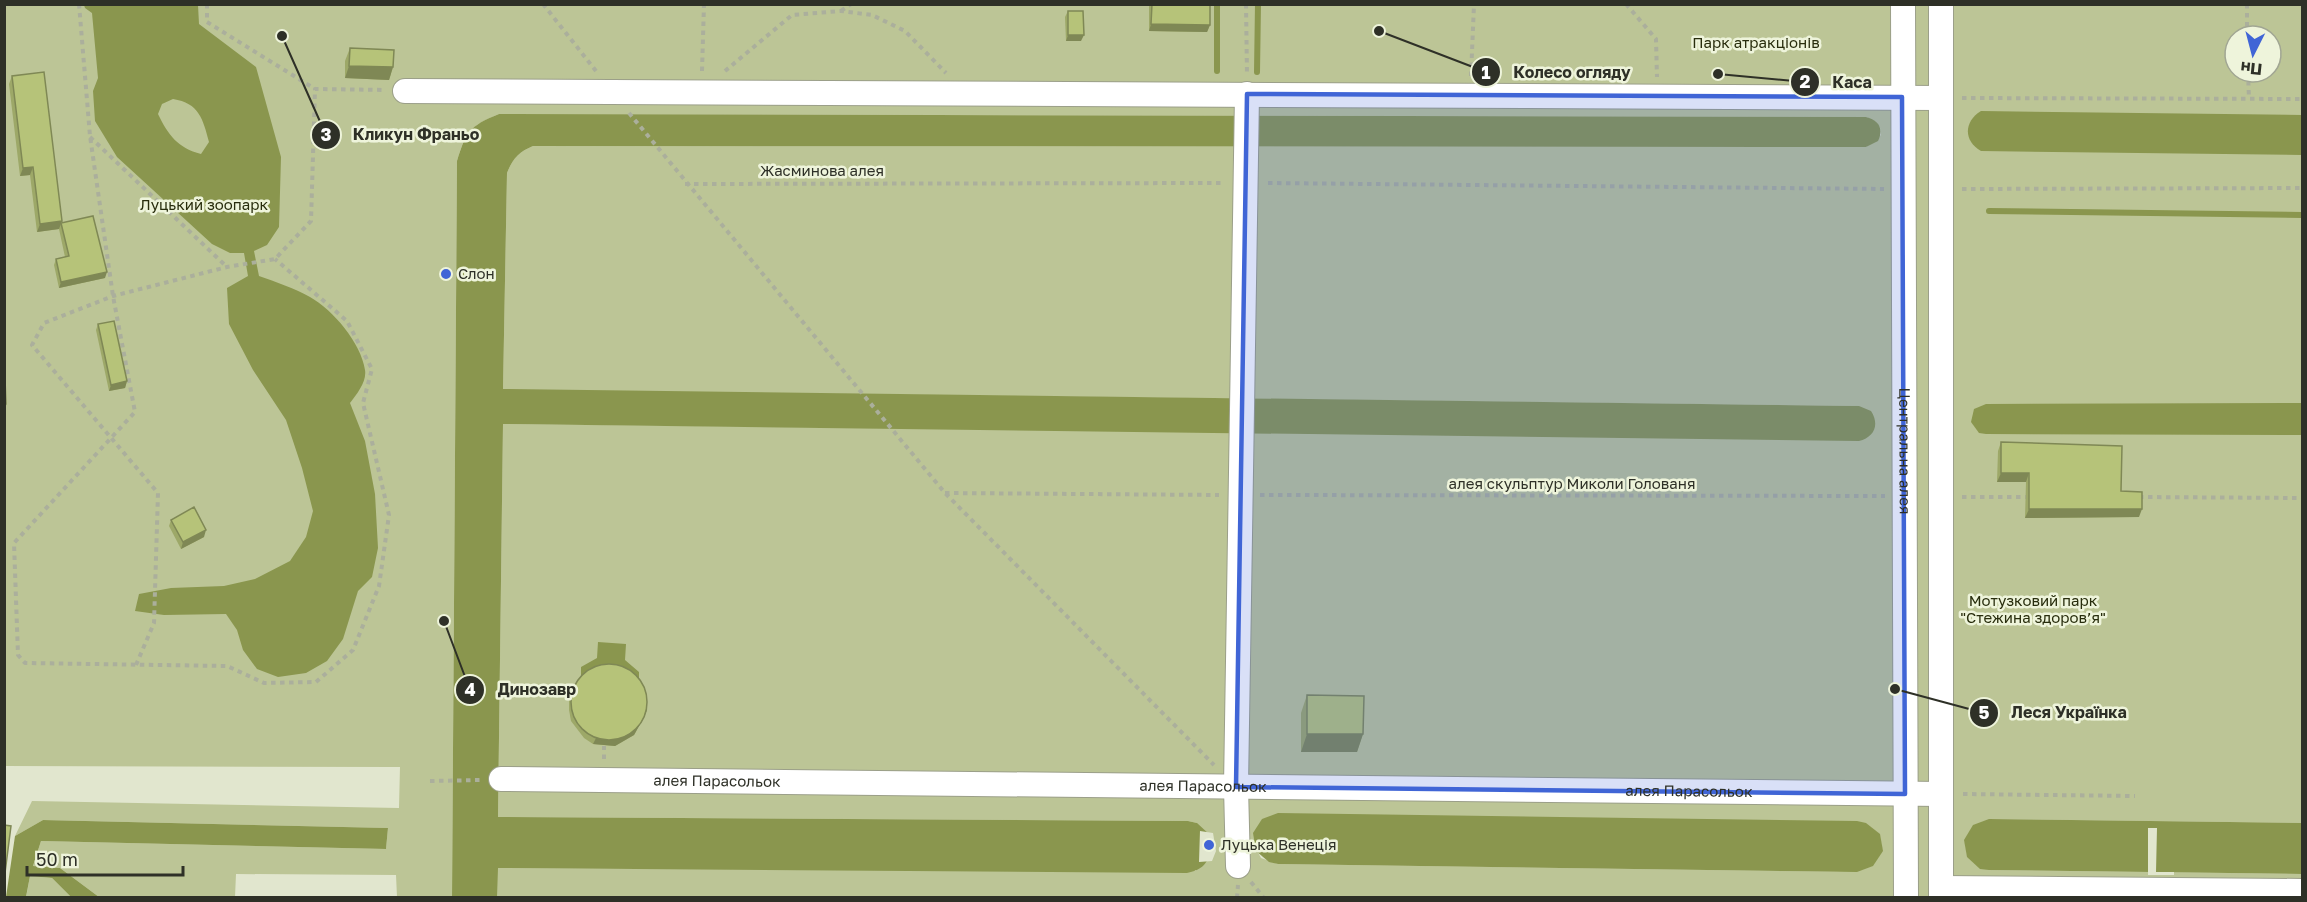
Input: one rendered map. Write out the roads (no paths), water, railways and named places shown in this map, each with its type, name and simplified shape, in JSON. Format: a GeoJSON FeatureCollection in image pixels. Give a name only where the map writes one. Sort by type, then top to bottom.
{"type":"FeatureCollection","features":[{"type":"Feature","properties":{"kind":"street","name":"Центральна алея"},"geometry":{"type":"LineString","coordinates":[[1903,4],[1906,897]]}},
{"type":"Feature","properties":{"kind":"street"},"geometry":{"type":"LineString","coordinates":[[1941,4],[1941,893],[2302,891]]}},
{"type":"Feature","properties":{"kind":"street"},"geometry":{"type":"LineString","coordinates":[[405,91],[1940,98]]}},
{"type":"Feature","properties":{"kind":"street"},"geometry":{"type":"LineString","coordinates":[[1238,866],[1236,787],[1247,94]]}},
{"type":"Feature","properties":{"kind":"street"},"geometry":{"type":"LineString","coordinates":[[1903,189],[1940,189]]}},
{"type":"Feature","properties":{"kind":"street"},"geometry":{"type":"LineString","coordinates":[[1904,496],[1941,497]]}},
{"type":"Feature","properties":{"kind":"street","name":"алея Парасольок"},"geometry":{"type":"LineString","coordinates":[[501,779],[1941,794]]}},
{"type":"Feature","properties":{"kind":"waterway"},"geometry":{"type":"LineString","coordinates":[[1217,4],[1217,71]]}},
{"type":"Feature","properties":{"kind":"waterway"},"geometry":{"type":"LineString","coordinates":[[1257,72],[1258,4]]}},
{"type":"Feature","properties":{"kind":"waterway"},"geometry":{"type":"LineString","coordinates":[[1989,211],[2302,215]]}},
{"type":"Feature","properties":{"kind":"place","name":"Колесо огляду"},"geometry":{"type":"Point","coordinates":[1379,31]}},
{"type":"Feature","properties":{"kind":"place","name":"Кликун Франьо"},"geometry":{"type":"Point","coordinates":[282,36]}},
{"type":"Feature","properties":{"kind":"place","name":"Каса"},"geometry":{"type":"Point","coordinates":[1718,74]}},
{"type":"Feature","properties":{"kind":"place","name":"Слон"},"geometry":{"type":"Point","coordinates":[446,274]}},
{"type":"Feature","properties":{"kind":"place","name":"Динозавр"},"geometry":{"type":"Point","coordinates":[444,621]}},
{"type":"Feature","properties":{"kind":"place","name":"Леся Українка"},"geometry":{"type":"Point","coordinates":[1895,689]}},
{"type":"Feature","properties":{"kind":"place","name":"Луцька Венеція"},"geometry":{"type":"Point","coordinates":[1209,845]}},
{"type":"Feature","properties":{"kind":"park label","name":"Парк атракціонів"},"geometry":{"type":"Point","coordinates":[1756,43]}},
{"type":"Feature","properties":{"kind":"park label","name":"Луцький зоопарк"},"geometry":{"type":"Point","coordinates":[204,205]}},
{"type":"Feature","properties":{"kind":"park label","name":"Мотузковий парк \"Стежина здоров’я\""},"geometry":{"type":"Point","coordinates":[2033,610]}}]}
